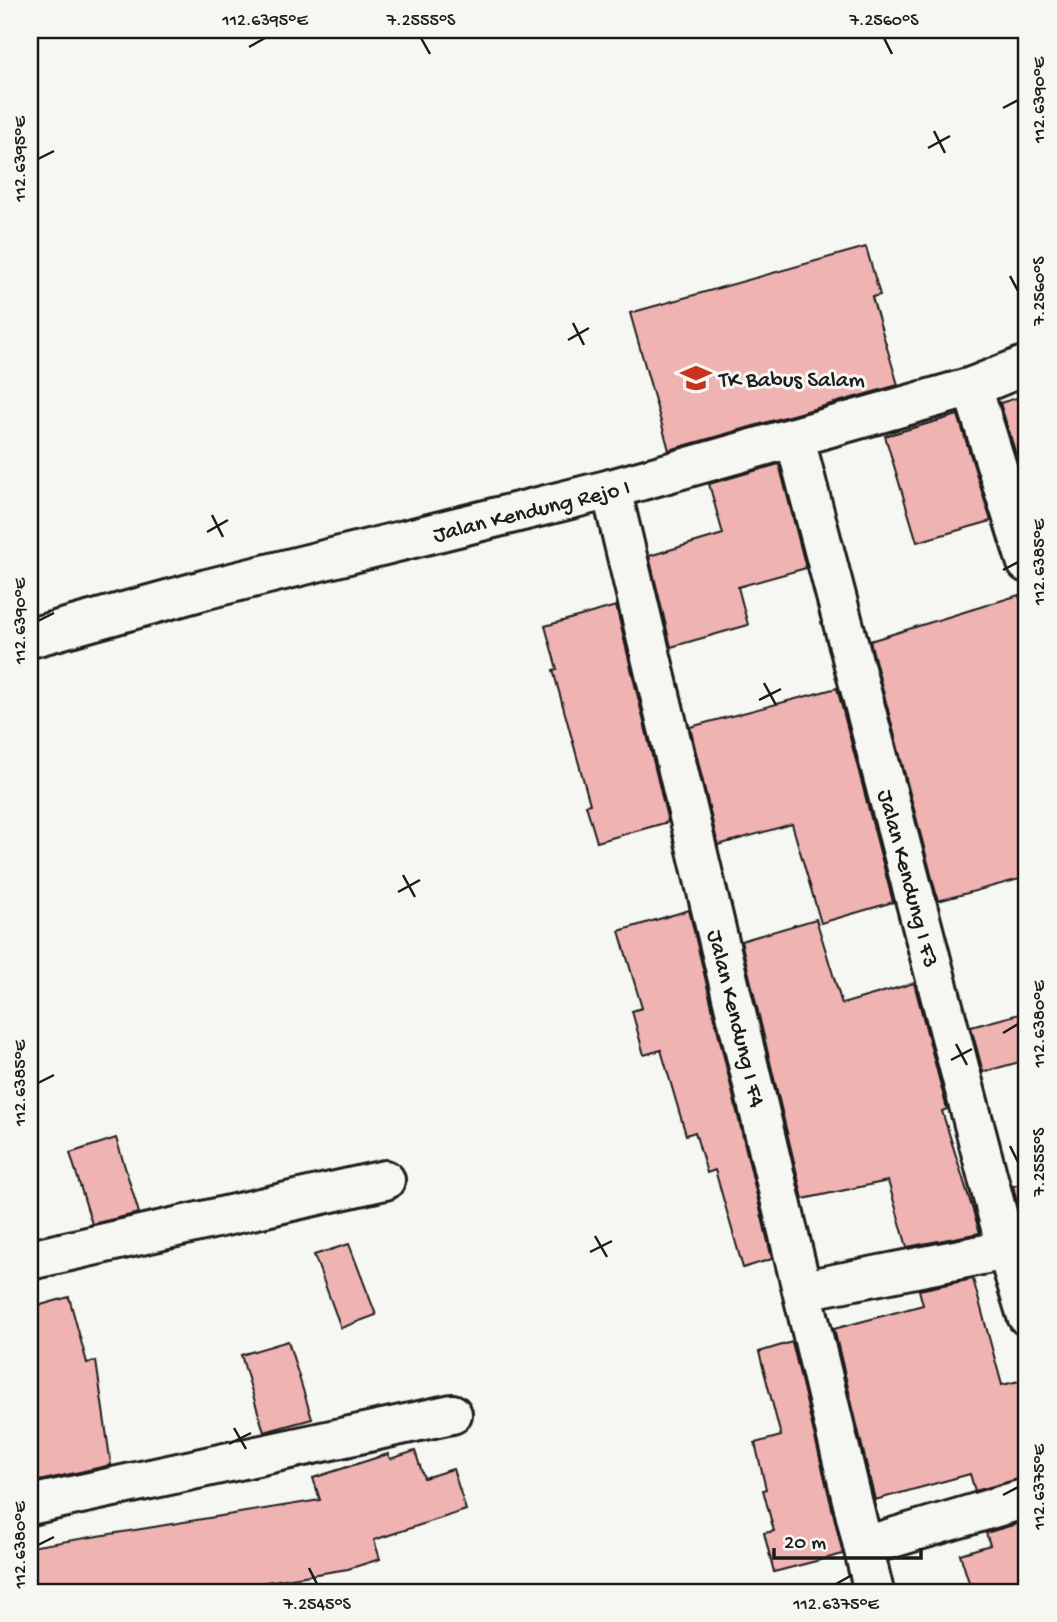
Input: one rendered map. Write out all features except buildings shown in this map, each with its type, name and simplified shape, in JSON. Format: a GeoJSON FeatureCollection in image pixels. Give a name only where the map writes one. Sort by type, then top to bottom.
{"type":"FeatureCollection","features":[{"type":"Feature","properties":{"kind":"street","name":"Jalan Kendung Rejo I"},"geometry":{"type":"LineString","coordinates":[[30,638],[207,589],[611,489],[795,439],[972,387],[1027,365]]}},
{"type":"Feature","properties":{"kind":"street"},"geometry":{"type":"LineString","coordinates":[[972,387],[1027,563]]}},
{"type":"Feature","properties":{"kind":"street","name":"Jalan Kendung I F3"},"geometry":{"type":"LineString","coordinates":[[795,439],[1017,1248],[1027,1316]]}},
{"type":"Feature","properties":{"kind":"street","name":"Jalan Kendung I F4"},"geometry":{"type":"LineString","coordinates":[[611,489],[874,1592]]}},
{"type":"Feature","properties":{"kind":"street"},"geometry":{"type":"LineString","coordinates":[[30,1259],[385,1180]]}},
{"type":"Feature","properties":{"kind":"street"},"geometry":{"type":"LineString","coordinates":[[804,1290],[1017,1248]]}},
{"type":"Feature","properties":{"kind":"street"},"geometry":{"type":"LineString","coordinates":[[30,1505],[452,1414]]}},
{"type":"Feature","properties":{"kind":"street"},"geometry":{"type":"LineString","coordinates":[[865,1546],[1027,1497]]}},
{"type":"Feature","properties":{"kind":"place","name":"TK Babus Salam"},"geometry":{"type":"Point","coordinates":[696,378]}}]}
